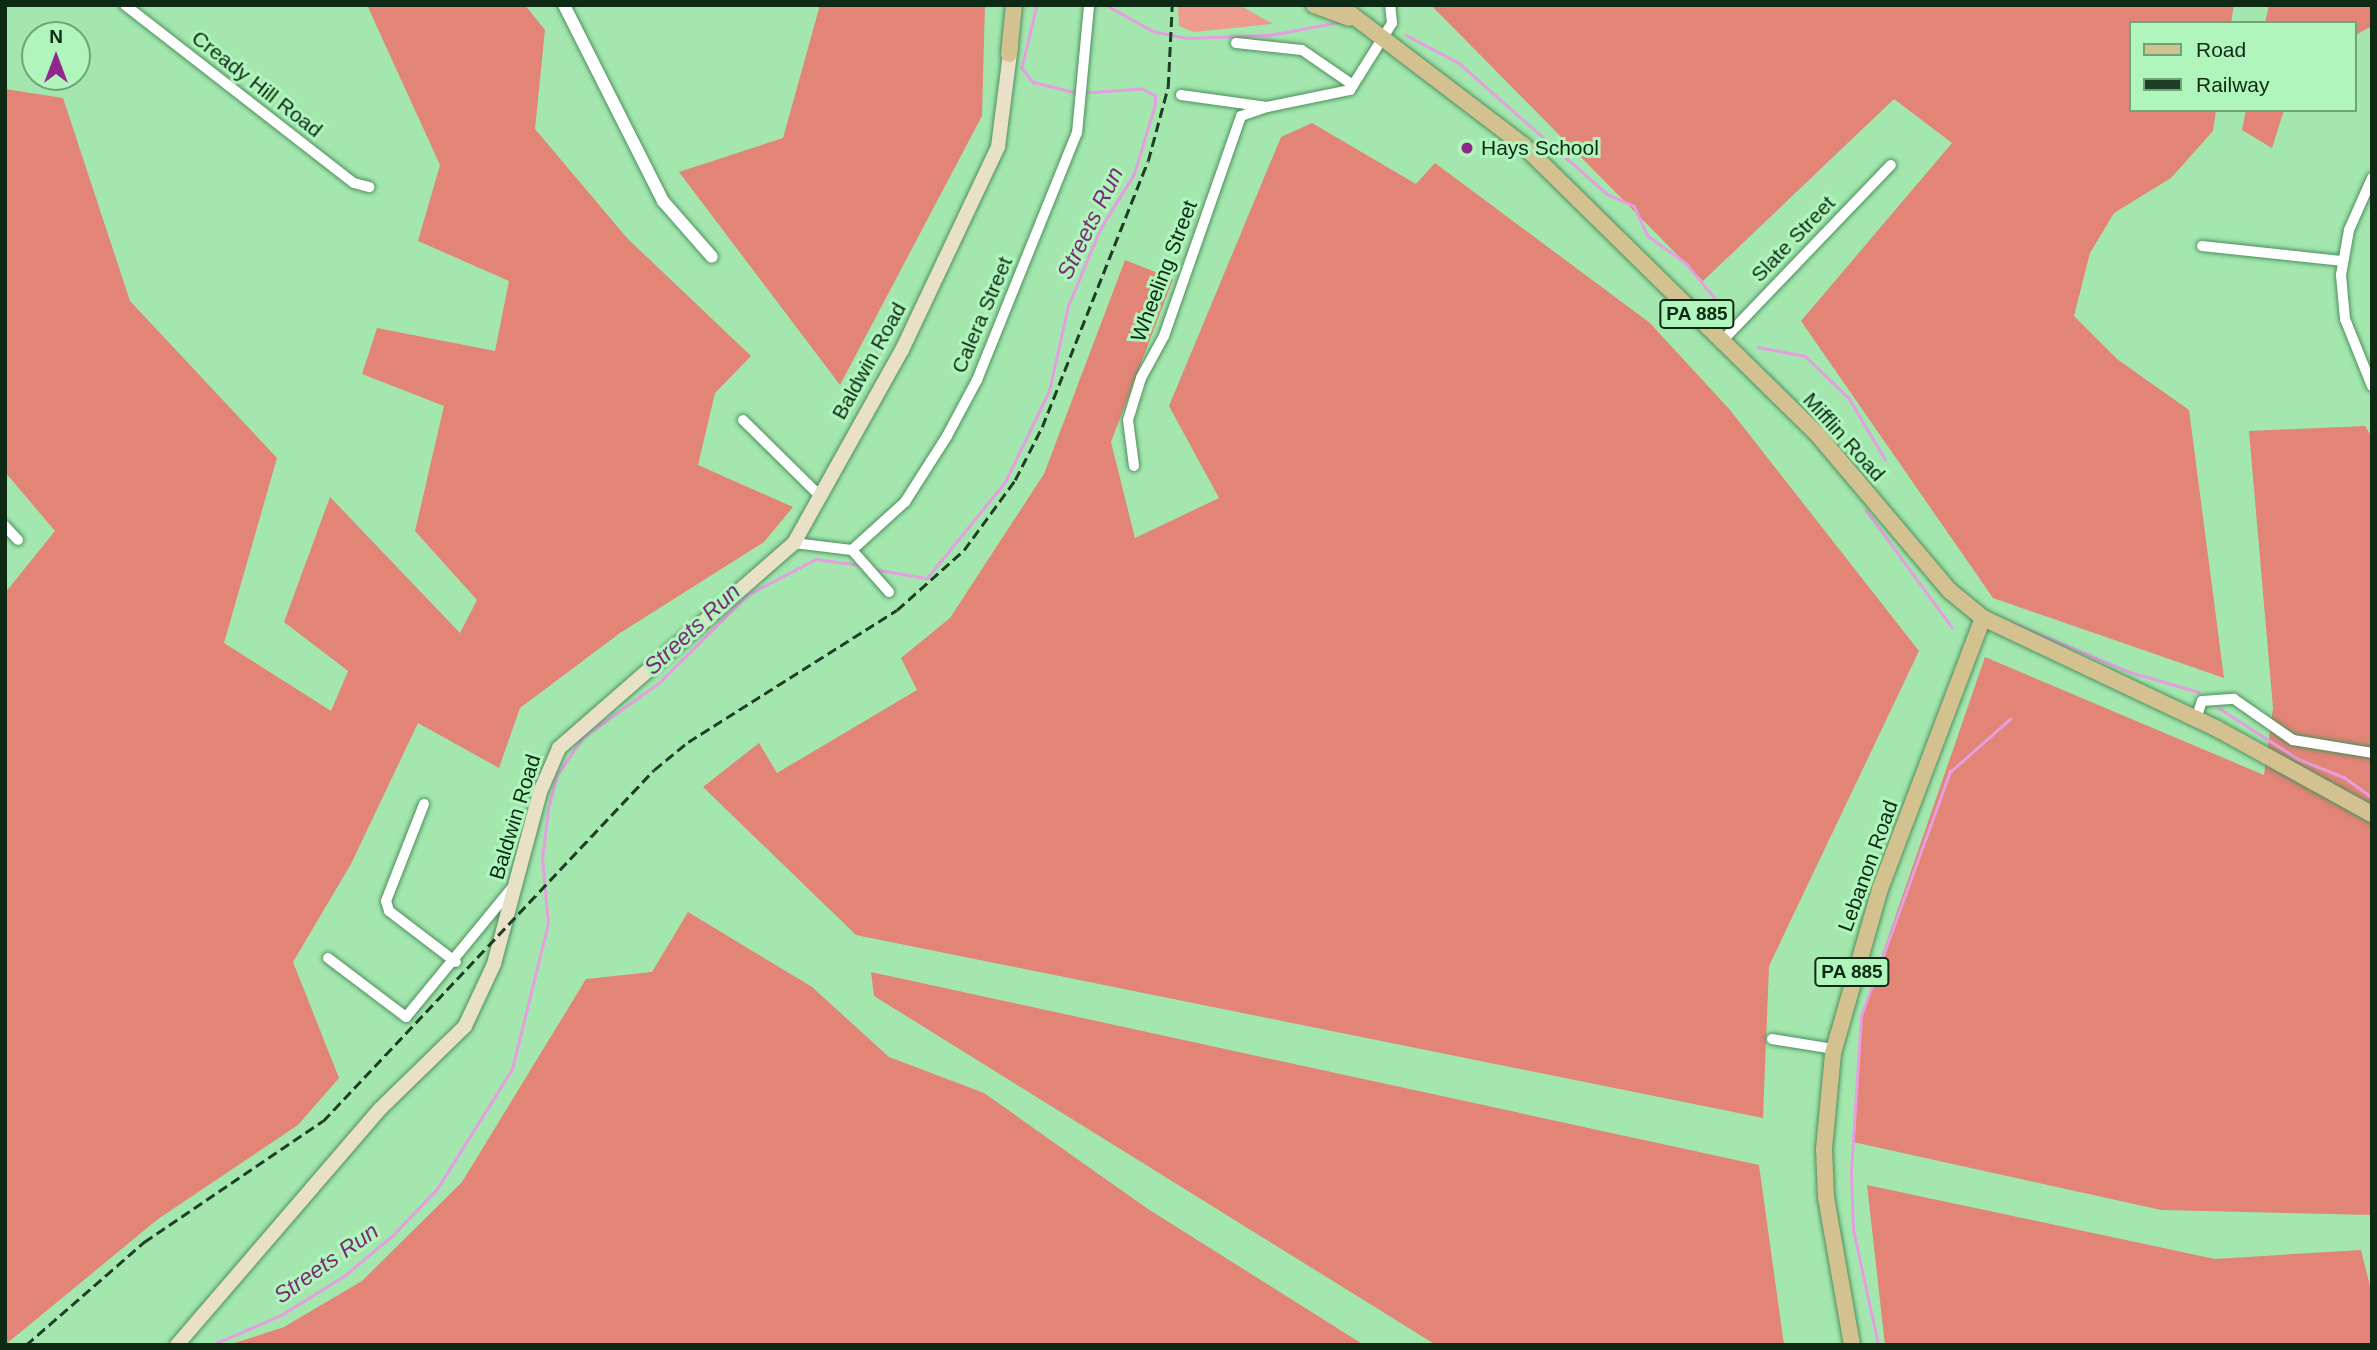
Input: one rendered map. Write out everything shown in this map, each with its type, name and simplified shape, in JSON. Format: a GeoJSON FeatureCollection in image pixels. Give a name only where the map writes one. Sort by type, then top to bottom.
{"type":"FeatureCollection","features":[{"type":"Feature","properties":{"kind":"main road"},"geometry":{"type":"LineString","coordinates":[[1009,54],[1016,5]]}},
{"type":"Feature","properties":{"kind":"main road"},"geometry":{"type":"LineString","coordinates":[[1314,5],[1377,33]]}},
{"type":"Feature","properties":{"kind":"main road","name":"Mifflin Road"},"geometry":{"type":"LineString","coordinates":[[1339,5],[1495,120],[1724,339],[1818,435],[1950,591],[1983,618],[2196,719],[2372,814]]}},
{"type":"Feature","properties":{"kind":"main road","name":"Baldwin Road"},"geometry":{"type":"LineString","coordinates":[[177,1345],[380,1109],[465,1026],[494,964],[540,792],[559,748],[794,543],[817,494],[902,350],[998,147],[1009,54]]}},
{"type":"Feature","properties":{"kind":"main road","name":"Lebanon Road"},"geometry":{"type":"LineString","coordinates":[[1852,1345],[1826,1198],[1824,1149],[1834,1049],[1876,902],[1983,618]]}},
{"type":"Feature","properties":{"kind":"street","name":"Cready Hill Road"},"geometry":{"type":"LineString","coordinates":[[125,5],[354,183],[369,187]]}},
{"type":"Feature","properties":{"kind":"street"},"geometry":{"type":"LineString","coordinates":[[564,5],[663,201],[712,257]]}},
{"type":"Feature","properties":{"kind":"street","name":"Calera Street"},"geometry":{"type":"LineString","coordinates":[[852,550],[905,502],[977,380],[1077,132],[1089,5]]}},
{"type":"Feature","properties":{"kind":"street"},"geometry":{"type":"LineString","coordinates":[[1353,85],[1377,33],[1395,17],[1390,5]]}},
{"type":"Feature","properties":{"kind":"street"},"geometry":{"type":"LineString","coordinates":[[1236,43],[1302,50],[1353,85]]}},
{"type":"Feature","properties":{"kind":"street"},"geometry":{"type":"LineString","coordinates":[[1181,95],[1267,107],[1353,85]]}},
{"type":"Feature","properties":{"kind":"street","name":"Wheeling Street"},"geometry":{"type":"LineString","coordinates":[[1134,466],[1129,420],[1141,378],[1164,337],[1241,116],[1267,107]]}},
{"type":"Feature","properties":{"kind":"street","name":"Slate Street"},"geometry":{"type":"LineString","coordinates":[[1724,339],[1891,165]]}},
{"type":"Feature","properties":{"kind":"street"},"geometry":{"type":"LineString","coordinates":[[2372,178],[2348,230],[2343,261],[2345,319],[2372,386]]}},
{"type":"Feature","properties":{"kind":"street"},"geometry":{"type":"LineString","coordinates":[[2202,246],[2343,261]]}},
{"type":"Feature","properties":{"kind":"street"},"geometry":{"type":"LineString","coordinates":[[743,420],[817,494]]}},
{"type":"Feature","properties":{"kind":"street"},"geometry":{"type":"LineString","coordinates":[[5,526],[18,540]]}},
{"type":"Feature","properties":{"kind":"street"},"geometry":{"type":"LineString","coordinates":[[794,543],[852,550],[889,593]]}},
{"type":"Feature","properties":{"kind":"street"},"geometry":{"type":"LineString","coordinates":[[2196,719],[2202,701],[2234,699],[2293,740],[2372,753]]}},
{"type":"Feature","properties":{"kind":"street"},"geometry":{"type":"LineString","coordinates":[[424,804],[386,901],[389,911],[456,962]]}},
{"type":"Feature","properties":{"kind":"street"},"geometry":{"type":"LineString","coordinates":[[328,958],[406,1017],[456,962],[515,884]]}},
{"type":"Feature","properties":{"kind":"street"},"geometry":{"type":"LineString","coordinates":[[1772,1038],[1834,1049]]}},
{"type":"Feature","properties":{"kind":"shaded area"},"geometry":{"type":"Polygon","coordinates":[[[367,5],[525,5],[545,30],[535,129],[627,238],[751,356],[715,393],[698,465],[793,507],[764,542],[620,633],[520,708],[499,768],[418,723],[351,864],[293,962],[339,1078],[298,1125],[158,1219],[5,1345],[5,593],[55,531],[5,472],[5,89],[63,98],[130,301],[277,458],[224,643],[331,711],[348,671],[284,622],[330,497],[460,633],[477,600],[415,531],[444,406],[362,374],[377,328],[495,351],[509,281],[418,241],[440,165],[367,5]]]}},
{"type":"Feature","properties":{"kind":"shaded area"},"geometry":{"type":"Polygon","coordinates":[[[820,5],[985,5],[982,116],[840,385],[679,172],[783,138],[820,5]]]}},
{"type":"Feature","properties":{"kind":"shaded area"},"geometry":{"type":"Polygon","coordinates":[[[1178,5],[1239,5],[1273,24],[1194,32],[1179,26],[1178,5]]]}},
{"type":"Feature","properties":{"kind":"shaded area"},"geometry":{"type":"Polygon","coordinates":[[[1431,5],[2234,5],[2231,21],[2128,21],[2128,112],[2216,112],[2213,131],[2171,178],[2114,213],[2090,253],[2074,316],[2117,359],[2189,410],[2224,678],[1993,598],[1801,321],[1952,143],[1894,99],[1703,281],[1431,5]]]}},
{"type":"Feature","properties":{"kind":"shaded area"},"geometry":{"type":"Polygon","coordinates":[[[2269,5],[2372,5],[2372,26],[2356,35],[2356,21],[2265,21],[2269,5]]]}},
{"type":"Feature","properties":{"kind":"shaded area"},"geometry":{"type":"Polygon","coordinates":[[[2246,112],[2283,112],[2272,148],[2242,130],[2246,112]]]}},
{"type":"Feature","properties":{"kind":"shaded area"},"geometry":{"type":"Polygon","coordinates":[[[1312,123],[1416,184],[1435,163],[1650,323],[1730,410],[1919,651],[1769,966],[1763,1118],[856,935],[703,787],[759,743],[777,773],[917,690],[901,658],[950,618],[1044,474],[1125,260],[1173,279],[1111,442],[1135,538],[1219,498],[1169,406],[1281,137],[1312,123]]]}},
{"type":"Feature","properties":{"kind":"shaded area"},"geometry":{"type":"Polygon","coordinates":[[[2365,426],[2372,437],[2372,1215],[2161,1210],[1853,1142],[1861,1016],[1985,657],[2264,775],[2273,708],[2249,431],[2365,426]]]}},
{"type":"Feature","properties":{"kind":"shaded area"},"geometry":{"type":"Polygon","coordinates":[[[688,912],[812,987],[889,1057],[984,1093],[1148,1209],[1364,1345],[229,1345],[284,1327],[362,1281],[462,1182],[586,979],[652,972],[688,912]]]}},
{"type":"Feature","properties":{"kind":"shaded area"},"geometry":{"type":"Polygon","coordinates":[[[871,972],[1759,1165],[1784,1345],[1436,1345],[874,996],[871,972]]]}},
{"type":"Feature","properties":{"kind":"shaded area"},"geometry":{"type":"Polygon","coordinates":[[[1867,1185],[2215,1259],[2361,1250],[2372,1294],[2372,1345],[1885,1345],[1867,1185]]]}},
{"type":"Feature","properties":{"kind":"waterway","name":"Streets Run"},"geometry":{"type":"LineString","coordinates":[[1037,5],[1022,68],[1033,82],[1078,93]]}},
{"type":"Feature","properties":{"kind":"waterway"},"geometry":{"type":"LineString","coordinates":[[1106,5],[1153,31],[1187,38],[1269,35],[1340,22]]}},
{"type":"Feature","properties":{"kind":"waterway"},"geometry":{"type":"LineString","coordinates":[[1406,35],[1459,63],[1607,194],[1634,206],[1648,236],[1686,263],[1722,307]]}},
{"type":"Feature","properties":{"kind":"waterway","name":"Streets Run"},"geometry":{"type":"LineString","coordinates":[[873,569],[927,578],[1005,482],[1049,391],[1068,306],[1100,229],[1134,174],[1155,104],[1155,96],[1142,89],[1085,93]]}},
{"type":"Feature","properties":{"kind":"waterway"},"geometry":{"type":"LineString","coordinates":[[1758,347],[1805,356],[1849,398],[1885,459]]}},
{"type":"Feature","properties":{"kind":"waterway"},"geometry":{"type":"LineString","coordinates":[[1866,510],[1952,627]]}},
{"type":"Feature","properties":{"kind":"waterway","name":"Streets Run"},"geometry":{"type":"LineString","coordinates":[[212,1345],[281,1315],[344,1276],[392,1236],[437,1189],[512,1069],[548,924],[542,858],[548,810],[557,775],[583,737],[660,682],[747,595],[816,559],[860,565]]}},
{"type":"Feature","properties":{"kind":"waterway"},"geometry":{"type":"LineString","coordinates":[[2013,623],[2130,672],[2199,692]]}},
{"type":"Feature","properties":{"kind":"waterway"},"geometry":{"type":"LineString","coordinates":[[2219,708],[2298,759],[2344,777],[2372,797]]}},
{"type":"Feature","properties":{"kind":"waterway"},"geometry":{"type":"LineString","coordinates":[[1878,1345],[1853,1229],[1851,1171],[1861,1016],[1950,772],[2010,719]]}},
{"type":"Feature","properties":{"kind":"railway"},"geometry":{"type":"LineString","coordinates":[[26,1345],[144,1242],[323,1121],[654,770],[688,742],[897,610],[964,550],[1015,480],[1042,427],[1148,161],[1168,87],[1172,5]]}},
{"type":"Feature","properties":{"kind":"place","name":"Hays School"},"geometry":{"type":"Point","coordinates":[1467,148]}}]}
